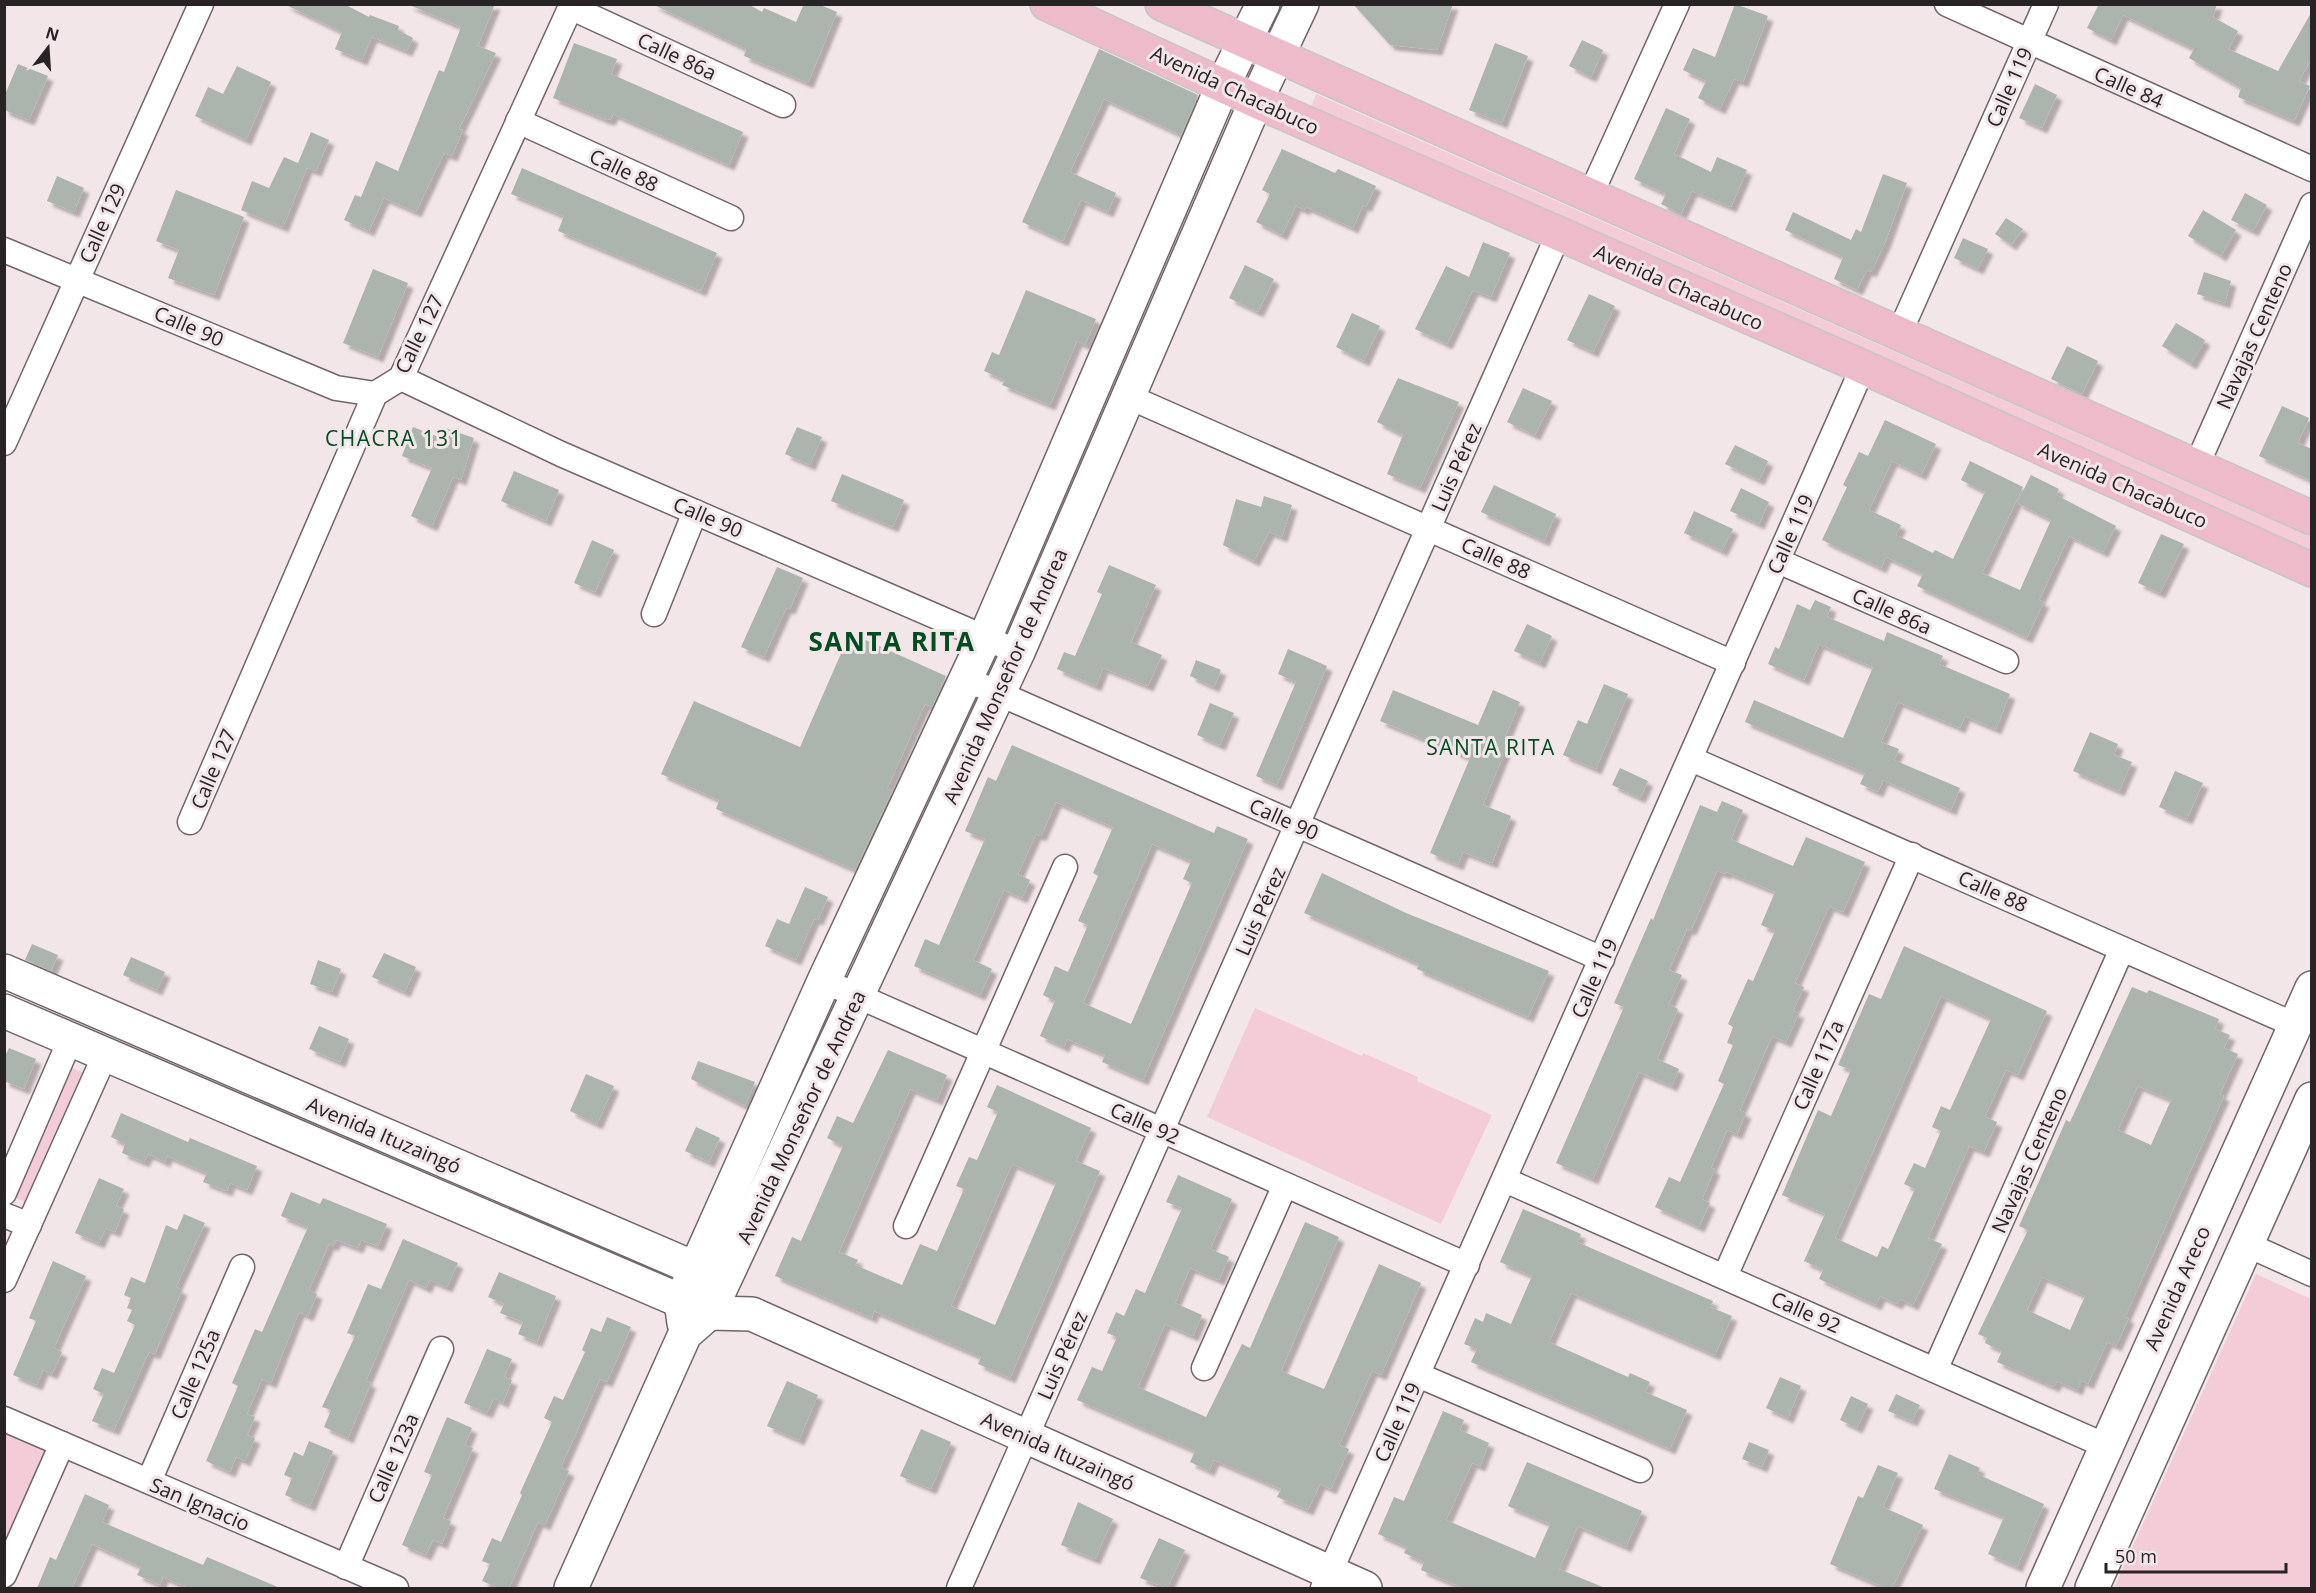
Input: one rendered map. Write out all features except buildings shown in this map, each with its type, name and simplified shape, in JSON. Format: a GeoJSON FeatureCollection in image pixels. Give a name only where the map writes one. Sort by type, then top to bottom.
{"type":"FeatureCollection","features":[{"type":"Feature","properties":{"kind":"main road","name":"Avenida Chacabuco"},"geometry":{"type":"LineString","coordinates":[[1047,4],[1223,86],[1863,367],[2312,570]]}},
{"type":"Feature","properties":{"kind":"main road"},"geometry":{"type":"LineString","coordinates":[[1162,4],[2312,518]]}},
{"type":"Feature","properties":{"kind":"main road","name":"Avenida Monseñor de Andrea"},"geometry":{"type":"LineString","coordinates":[[710,1275],[824,981],[985,638],[1223,86],[1263,4]]}},
{"type":"Feature","properties":{"kind":"main road","name":"Avenida Monseñor de Andrea"},"geometry":{"type":"LineString","coordinates":[[695,1307],[857,997],[999,694],[1256,100],[1302,4]]}},
{"type":"Feature","properties":{"kind":"main road","name":"Avenida Ituzaingó"},"geometry":{"type":"LineString","coordinates":[[4,971],[710,1275],[752,1314]]}},
{"type":"Feature","properties":{"kind":"main road","name":"Avenida Areco"},"geometry":{"type":"LineString","coordinates":[[2043,1588],[2312,988]]}},
{"type":"Feature","properties":{"kind":"main road","name":"Avenida Ituzaingó"},"geometry":{"type":"LineString","coordinates":[[4,1011],[695,1307],[752,1314],[1025,1437],[1327,1581],[1365,1588]]}},
{"type":"Feature","properties":{"kind":"main road"},"geometry":{"type":"LineString","coordinates":[[2092,1588],[2312,1099]]}},
{"type":"Feature","properties":{"kind":"main road"},"geometry":{"type":"LineString","coordinates":[[571,1588],[695,1307]]}},
{"type":"Feature","properties":{"kind":"street","name":"Calle 129"},"geometry":{"type":"LineString","coordinates":[[4,443],[201,4]]}},
{"type":"Feature","properties":{"kind":"street"},"geometry":{"type":"LineString","coordinates":[[1590,196],[1677,4]]}},
{"type":"Feature","properties":{"kind":"street","name":"Calle 84"},"geometry":{"type":"LineString","coordinates":[[1947,4],[2312,169]]}},
{"type":"Feature","properties":{"kind":"street","name":"Calle 119"},"geometry":{"type":"LineString","coordinates":[[1899,334],[2046,4]]}},
{"type":"Feature","properties":{"kind":"street","name":"Calle 86a"},"geometry":{"type":"LineString","coordinates":[[571,6],[783,105]]}},
{"type":"Feature","properties":{"kind":"street","name":"Calle 127"},"geometry":{"type":"LineString","coordinates":[[190,822],[375,394],[400,378],[571,6]]}},
{"type":"Feature","properties":{"kind":"street","name":"Calle 88"},"geometry":{"type":"LineString","coordinates":[[518,121],[730,219]]}},
{"type":"Feature","properties":{"kind":"street","name":"Navajas Centeno"},"geometry":{"type":"LineString","coordinates":[[2196,467],[2312,205]]}},
{"type":"Feature","properties":{"kind":"street","name":"Luis Pérez"},"geometry":{"type":"LineString","coordinates":[[959,1588],[1559,233]]}},
{"type":"Feature","properties":{"kind":"street","name":"Calle 90"},"geometry":{"type":"LineString","coordinates":[[4,250],[336,388],[375,394]]}},
{"type":"Feature","properties":{"kind":"street","name":"Calle 119"},"geometry":{"type":"LineString","coordinates":[[1327,1581],[1863,367]]}},
{"type":"Feature","properties":{"kind":"street","name":"Calle 90"},"geometry":{"type":"LineString","coordinates":[[400,378],[561,454],[1018,652]]}},
{"type":"Feature","properties":{"kind":"street","name":"Calle 88"},"geometry":{"type":"LineString","coordinates":[[1127,396],[1733,663]]}},
{"type":"Feature","properties":{"kind":"street"},"geometry":{"type":"LineString","coordinates":[[654,614],[695,512]]}},
{"type":"Feature","properties":{"kind":"street","name":"Calle 86a"},"geometry":{"type":"LineString","coordinates":[[1778,561],[2006,661]]}},
{"type":"Feature","properties":{"kind":"street","name":"Calle 90"},"geometry":{"type":"LineString","coordinates":[[966,680],[1602,959]]}},
{"type":"Feature","properties":{"kind":"street","name":"Calle 88"},"geometry":{"type":"LineString","coordinates":[[1691,759],[2295,1025]]}},
{"type":"Feature","properties":{"kind":"street","name":"Calle 117a"},"geometry":{"type":"LineString","coordinates":[[1725,1276],[1912,855]]}},
{"type":"Feature","properties":{"kind":"street"},"geometry":{"type":"LineString","coordinates":[[906,1226],[1065,867]]}},
{"type":"Feature","properties":{"kind":"street","name":"Navajas Centeno"},"geometry":{"type":"LineString","coordinates":[[1935,1370],[2122,949]]}},
{"type":"Feature","properties":{"kind":"street","name":"Calle 92"},"geometry":{"type":"LineString","coordinates":[[824,981],[1467,1265]]}},
{"type":"Feature","properties":{"kind":"street"},"geometry":{"type":"LineString","coordinates":[[4,1193],[70,1040]]}},
{"type":"Feature","properties":{"kind":"street"},"geometry":{"type":"LineString","coordinates":[[4,1280],[105,1055]]}},
{"type":"Feature","properties":{"kind":"street","name":"Calle 92"},"geometry":{"type":"LineString","coordinates":[[1504,1180],[2106,1446]]}},
{"type":"Feature","properties":{"kind":"street"},"geometry":{"type":"LineString","coordinates":[[1204,1368],[1285,1185]]}},
{"type":"Feature","properties":{"kind":"street"},"geometry":{"type":"LineString","coordinates":[[4,1215],[29,1226]]}},
{"type":"Feature","properties":{"kind":"street"},"geometry":{"type":"LineString","coordinates":[[2248,1245],[2312,1274]]}},
{"type":"Feature","properties":{"kind":"street","name":"Calle 125a"},"geometry":{"type":"LineString","coordinates":[[149,1481],[242,1267]]}},
{"type":"Feature","properties":{"kind":"street","name":"Calle 123a"},"geometry":{"type":"LineString","coordinates":[[346,1567],[441,1349]]}},
{"type":"Feature","properties":{"kind":"street"},"geometry":{"type":"LineString","coordinates":[[1418,1374],[1640,1470]]}},
{"type":"Feature","properties":{"kind":"street","name":"San Ignacio"},"geometry":{"type":"LineString","coordinates":[[4,1419],[396,1588]]}},
{"type":"Feature","properties":{"kind":"street"},"geometry":{"type":"LineString","coordinates":[[4,1575],[63,1444]]}},
{"type":"Feature","properties":{"kind":"shaded area"},"geometry":{"type":"Polygon","coordinates":[[[1316,94],[2311,537],[2311,557],[1309,111],[1316,94]]]}},
{"type":"Feature","properties":{"kind":"shaded area"},"geometry":{"type":"Polygon","coordinates":[[[1255,1008],[1362,1056],[1363,1053],[1418,1077],[1417,1081],[1492,1115],[1441,1224],[1207,1117],[1255,1008]]]}},
{"type":"Feature","properties":{"kind":"shaded area"},"geometry":{"type":"Polygon","coordinates":[[[70,1067],[87,1074],[29,1204],[12,1196],[70,1067]]]}},
{"type":"Feature","properties":{"kind":"shaded area"},"geometry":{"type":"Polygon","coordinates":[[[2256,1274],[2311,1299],[2311,1588],[2114,1588],[2256,1274]]]}},
{"type":"Feature","properties":{"kind":"shaded area"},"geometry":{"type":"Polygon","coordinates":[[[5,1431],[46,1450],[5,1545],[5,1431]]]}},
{"type":"Feature","properties":{"kind":"district","name":"CHACRA 131"},"geometry":{"type":"Point","coordinates":[394,438]}},
{"type":"Feature","properties":{"kind":"district","name":"SANTA RITA"},"geometry":{"type":"Point","coordinates":[892,641]}},
{"type":"Feature","properties":{"kind":"district","name":"SANTA RITA"},"geometry":{"type":"Point","coordinates":[1491,747]}}]}
